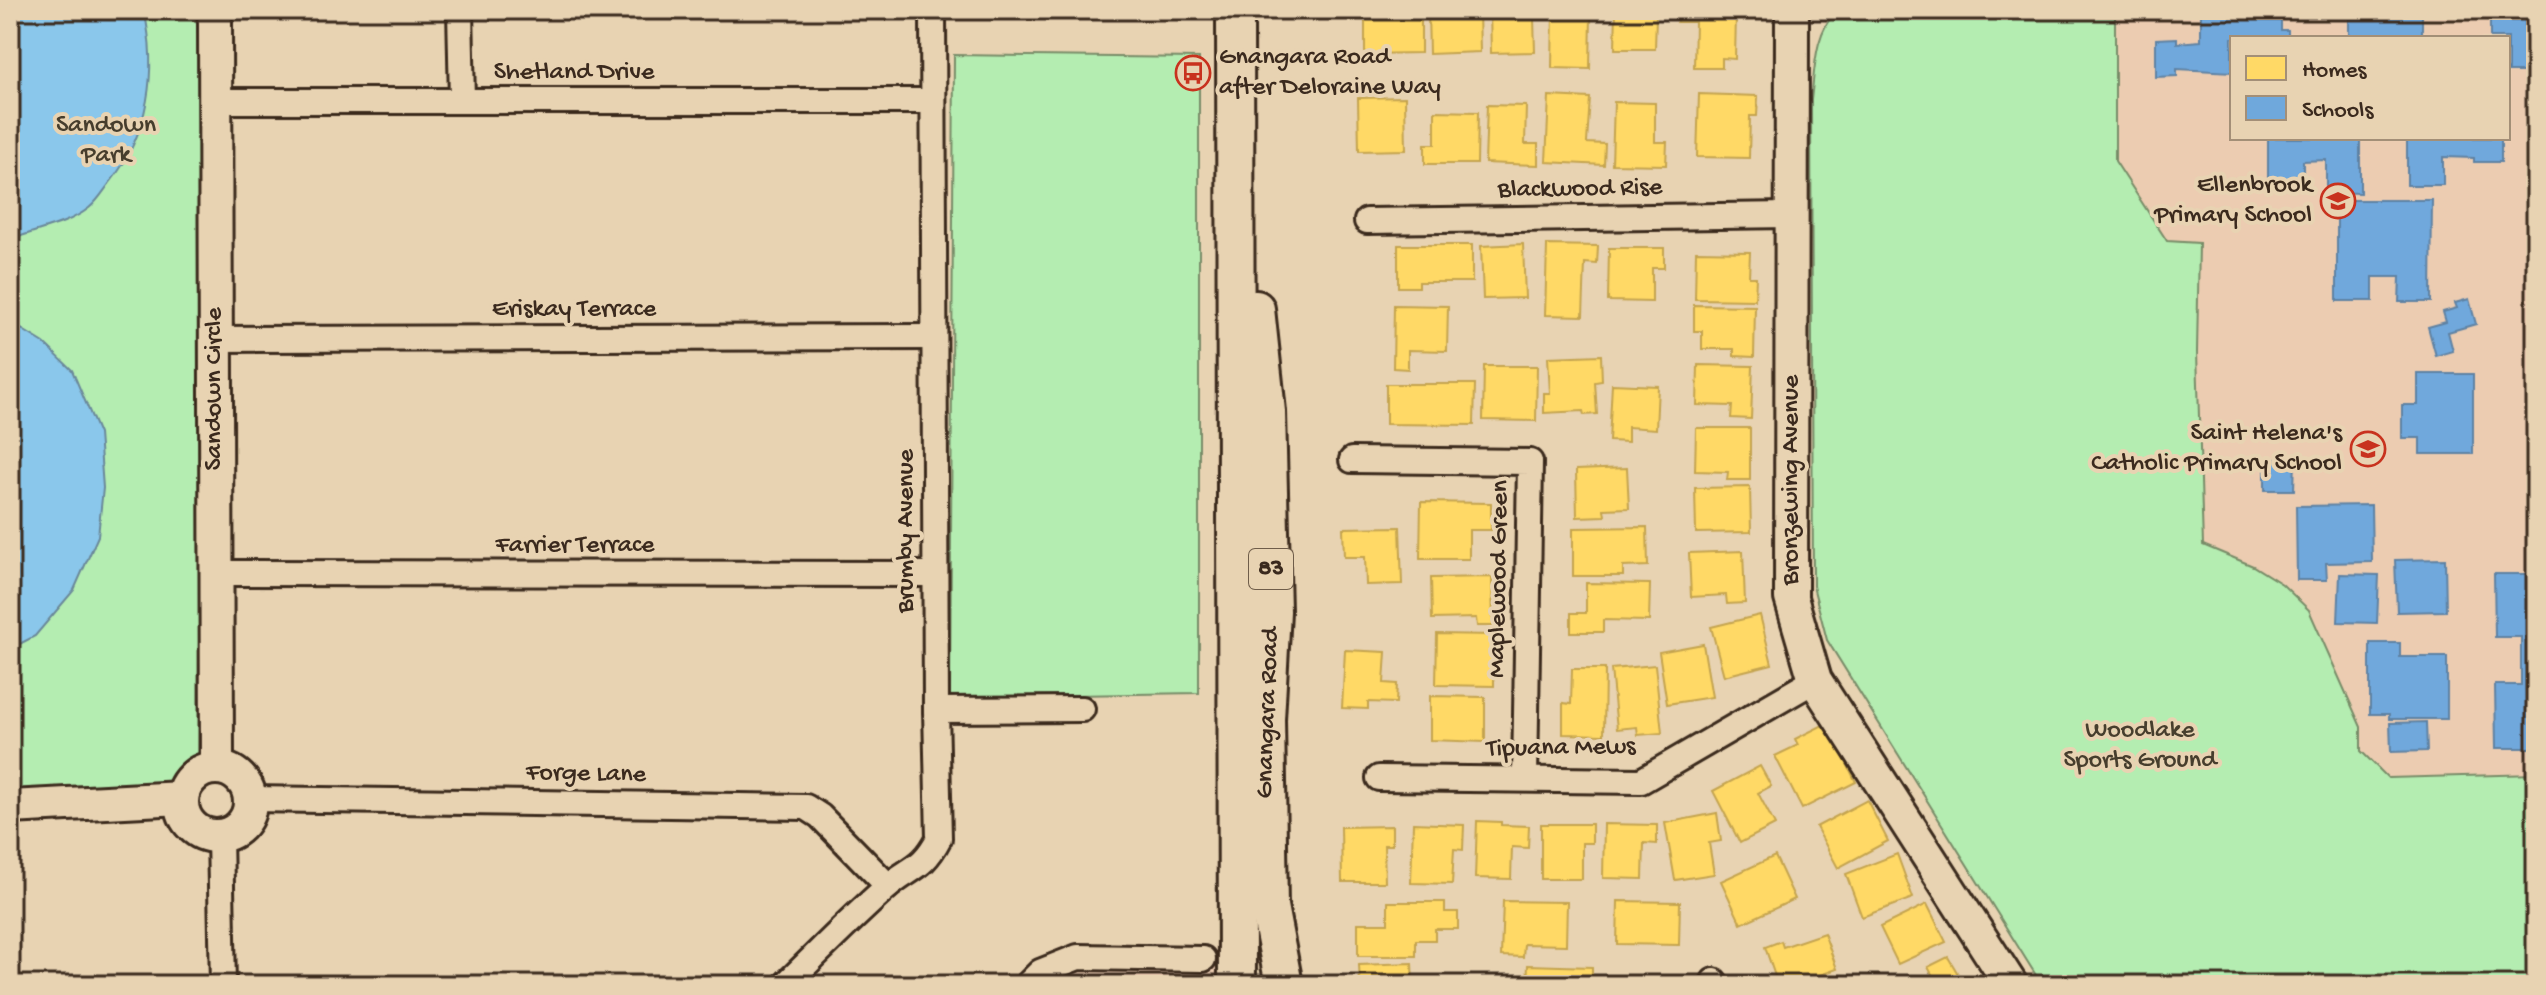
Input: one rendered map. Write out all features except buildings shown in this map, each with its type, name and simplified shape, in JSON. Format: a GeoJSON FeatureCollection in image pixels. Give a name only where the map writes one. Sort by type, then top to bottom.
{"type":"FeatureCollection","features":[{"type":"Feature","properties":{"kind":"main road","name":"Gnangara Road"},"geometry":{"type":"LineString","coordinates":[[1235,10],[1237,985]]}},
{"type":"Feature","properties":{"kind":"main road","name":"Gnangara Road"},"geometry":{"type":"LineString","coordinates":[[1236,153],[1267,412],[1272,611],[1266,719],[1269,906],[1284,985]]}},
{"type":"Feature","properties":{"kind":"street","name":"Sandown Circle"},"geometry":{"type":"LineString","coordinates":[[213,10],[217,768]]}},
{"type":"Feature","properties":{"kind":"street"},"geometry":{"type":"LineString","coordinates":[[460,10],[462,101]]}},
{"type":"Feature","properties":{"kind":"street","name":"Brumby Avenue"},"geometry":{"type":"LineString","coordinates":[[785,985],[888,886],[919,867],[939,838],[933,10]]}},
{"type":"Feature","properties":{"kind":"street","name":"Bronzewing Avenue"},"geometry":{"type":"LineString","coordinates":[[1792,10],[1791,598],[1815,680],[2011,985]]}},
{"type":"Feature","properties":{"kind":"street","name":"Shetland Drive"},"geometry":{"type":"LineString","coordinates":[[215,101],[932,101]]}},
{"type":"Feature","properties":{"kind":"street","name":"Blackwood Rise"},"geometry":{"type":"LineString","coordinates":[[1367,221],[1793,215]]}},
{"type":"Feature","properties":{"kind":"street","name":"Eriskay Terrace"},"geometry":{"type":"LineString","coordinates":[[215,339],[934,337]]}},
{"type":"Feature","properties":{"kind":"street","name":"Maplewood Green"},"geometry":{"type":"LineString","coordinates":[[1352,460],[1530,462],[1525,778]]}},
{"type":"Feature","properties":{"kind":"street","name":"Farrier Terrace"},"geometry":{"type":"LineString","coordinates":[[216,573],[935,574]]}},
{"type":"Feature","properties":{"kind":"street","name":"Tipuana Mews"},"geometry":{"type":"LineString","coordinates":[[1379,778],[1641,781],[1815,680]]}},
{"type":"Feature","properties":{"kind":"street"},"geometry":{"type":"LineString","coordinates":[[936,710],[1082,709]]}},
{"type":"Feature","properties":{"kind":"street"},"geometry":{"type":"LineString","coordinates":[[217,768],[236,774],[248,789],[250,810],[239,828],[220,837],[200,833],[192,827],[185,818],[182,798],[190,780],[198,773],[217,768]]}},
{"type":"Feature","properties":{"kind":"street"},"geometry":{"type":"LineString","coordinates":[[10,807],[182,798]]}},
{"type":"Feature","properties":{"kind":"street","name":"Forge Lane"},"geometry":{"type":"LineString","coordinates":[[250,799],[806,807],[820,816],[888,886]]}},
{"type":"Feature","properties":{"kind":"street"},"geometry":{"type":"LineString","coordinates":[[220,837],[223,985]]}},
{"type":"Feature","properties":{"kind":"street"},"geometry":{"type":"LineString","coordinates":[[1027,985],[1040,972],[1078,957],[1203,959]]}},
{"type":"Feature","properties":{"kind":"shaded area"},"geometry":{"type":"Polygon","coordinates":[[[2115,10],[2536,10],[2536,774],[2388,778],[2361,751],[2361,727],[2282,584],[2253,566],[2203,545],[2197,352],[2199,243],[2167,241],[2115,161],[2115,10]]]}},
{"type":"Feature","properties":{"kind":"shaded area"},"geometry":{"type":"Polygon","coordinates":[[[1061,950],[1237,951],[1235,985],[1020,985],[1061,950]]]}},
{"type":"Feature","properties":{"kind":"green space","name":"Sandown Park"},"geometry":{"type":"Polygon","coordinates":[[[10,10],[198,10],[204,52],[198,758],[153,801],[10,799],[10,10]]]}},
{"type":"Feature","properties":{"kind":"green space","name":"Woodlake Sports Ground"},"geometry":{"type":"Polygon","coordinates":[[[1837,10],[2115,10],[2115,161],[2167,241],[2199,243],[2197,352],[2203,545],[2253,566],[2282,584],[2309,610],[2361,727],[2361,751],[2388,778],[2536,774],[2536,985],[2042,985],[1827,640],[1813,586],[1811,100],[1820,40],[1829,19],[1837,10]]]}},
{"type":"Feature","properties":{"kind":"green space"},"geometry":{"type":"Polygon","coordinates":[[[954,55],[1199,58],[1199,693],[950,697],[954,55]]]}},
{"type":"Feature","properties":{"kind":"water"},"geometry":{"type":"Polygon","coordinates":[[[10,10],[144,10],[150,79],[147,101],[133,144],[123,165],[100,197],[71,219],[10,240],[10,10]]]}},
{"type":"Feature","properties":{"kind":"water"},"geometry":{"type":"Polygon","coordinates":[[[10,322],[44,343],[72,370],[99,434],[103,488],[98,536],[74,590],[35,636],[10,649],[10,322]]]}},
{"type":"Feature","properties":{"kind":"place","name":"Gnangara Road after Deloraine Way"},"geometry":{"type":"Point","coordinates":[1193,73]}},
{"type":"Feature","properties":{"kind":"place","name":"Ellenbrook Primary School"},"geometry":{"type":"Point","coordinates":[2338,201]}},
{"type":"Feature","properties":{"kind":"place","name":"Saint Helena's Catholic Primary School"},"geometry":{"type":"Point","coordinates":[2368,449]}}]}
